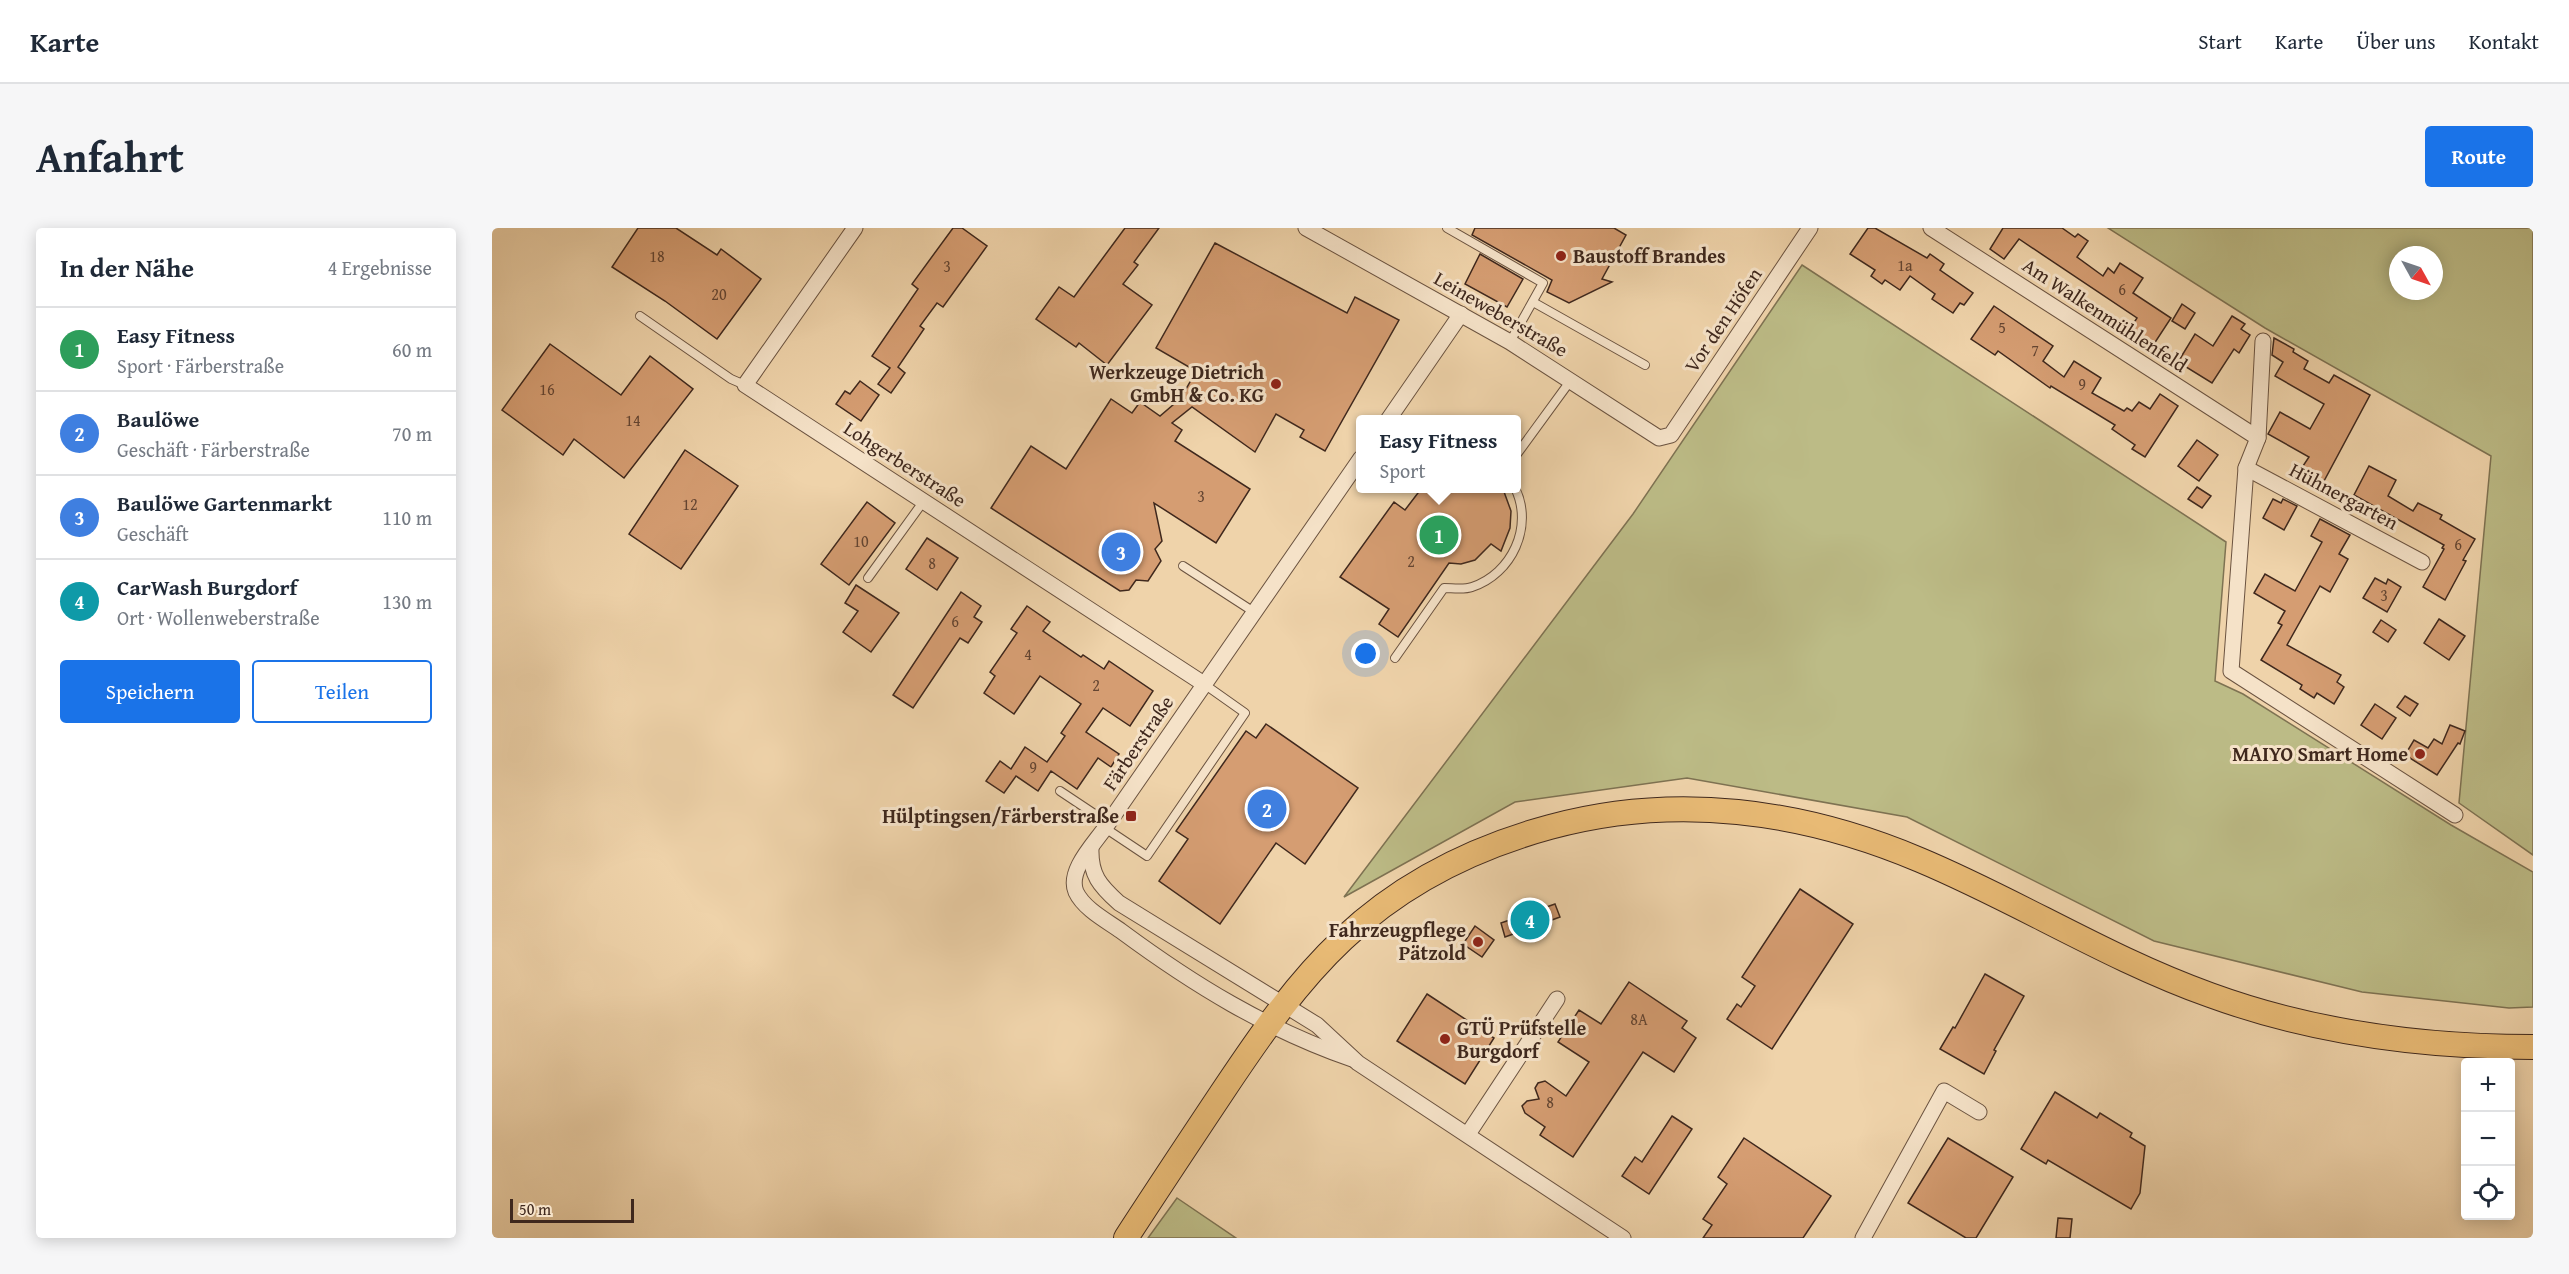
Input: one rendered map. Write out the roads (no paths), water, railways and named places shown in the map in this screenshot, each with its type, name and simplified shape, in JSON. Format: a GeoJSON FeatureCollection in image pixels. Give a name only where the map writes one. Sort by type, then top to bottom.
{"type":"FeatureCollection","features":[{"type":"Feature","properties":{"kind":"main road"},"geometry":{"type":"LineString","coordinates":[[1126,1238],[1284,1005],[1340,942],[1377,909],[1418,882],[1469,855],[1532,832],[1575,821],[1630,812],[1697,809],[1786,818],[1861,837],[1958,877],[2145,969],[2212,996],[2255,1010],[2317,1026],[2388,1039],[2461,1046],[2533,1047]]}},
{"type":"Feature","properties":{"kind":"street"},"geometry":{"type":"LineString","coordinates":[[745,385],[855,228]]}},
{"type":"Feature","properties":{"kind":"street","name":"Leineweberstraße"},"geometry":{"type":"LineString","coordinates":[[1306,228],[1510,342],[1659,438],[1671,435]]}},
{"type":"Feature","properties":{"kind":"street","name":"Vor den Höfen"},"geometry":{"type":"LineString","coordinates":[[1671,435],[1810,228]]}},
{"type":"Feature","properties":{"kind":"street","name":"Am Walkenmühlenfeld"},"geometry":{"type":"LineString","coordinates":[[1931,228],[2258,438]]}},
{"type":"Feature","properties":{"kind":"street"},"geometry":{"type":"LineString","coordinates":[[1391,415],[1461,314]]}},
{"type":"Feature","properties":{"kind":"street"},"geometry":{"type":"LineString","coordinates":[[2264,341],[2258,438],[2246,468],[2231,671],[2455,814]]}},
{"type":"Feature","properties":{"kind":"street","name":"Lohgerberstraße"},"geometry":{"type":"LineString","coordinates":[[745,385],[1203,684]]}},
{"type":"Feature","properties":{"kind":"street","name":"Färberstraße"},"geometry":{"type":"LineString","coordinates":[[1269,1025],[1237,1009],[1135,941],[1083,902],[1076,892],[1074,880],[1078,868],[1091,848],[1356,465]]}},
{"type":"Feature","properties":{"kind":"street","name":"Hühnergarten"},"geometry":{"type":"LineString","coordinates":[[2246,468],[2422,562]]}},
{"type":"Feature","properties":{"kind":"street"},"geometry":{"type":"LineString","coordinates":[[1091,848],[1090,864],[1094,874],[1119,903],[1317,1025],[1352,1059],[1623,1238]]}},
{"type":"Feature","properties":{"kind":"street"},"geometry":{"type":"LineString","coordinates":[[1468,1134],[1557,999]]}},
{"type":"Feature","properties":{"kind":"street"},"geometry":{"type":"LineString","coordinates":[[1269,1025],[1311,1045],[1352,1059]]}},
{"type":"Feature","properties":{"kind":"street"},"geometry":{"type":"LineString","coordinates":[[1863,1238],[1944,1091],[1979,1112]]}},
{"type":"Feature","properties":{"kind":"lane"},"geometry":{"type":"LineString","coordinates":[[1447,228],[1543,284],[1510,342]]}},
{"type":"Feature","properties":{"kind":"lane"},"geometry":{"type":"LineString","coordinates":[[1533,302],[1645,365]]}},
{"type":"Feature","properties":{"kind":"lane"},"geometry":{"type":"LineString","coordinates":[[640,316],[731,378],[745,385]]}},
{"type":"Feature","properties":{"kind":"lane"},"geometry":{"type":"LineString","coordinates":[[1521,449],[1571,380]]}},
{"type":"Feature","properties":{"kind":"lane"},"geometry":{"type":"LineString","coordinates":[[1395,658],[1444,588],[1471,588],[1503,569],[1521,537],[1521,501],[1517,493]]}},
{"type":"Feature","properties":{"kind":"lane"},"geometry":{"type":"LineString","coordinates":[[868,578],[923,502]]}},
{"type":"Feature","properties":{"kind":"lane"},"geometry":{"type":"LineString","coordinates":[[1183,566],[1254,612]]}},
{"type":"Feature","properties":{"kind":"lane"},"geometry":{"type":"LineString","coordinates":[[1060,791],[1147,856],[1245,713],[1203,684]]}},
{"type":"Feature","properties":{"kind":"place","name":"Baustoff Brandes"},"geometry":{"type":"Point","coordinates":[1561,256]}},
{"type":"Feature","properties":{"kind":"place","name":"Werkzeuge Dietrich GmbH & Co. KG"},"geometry":{"type":"Point","coordinates":[1276,384]}},
{"type":"Feature","properties":{"kind":"place","name":"Easy Fitness"},"geometry":{"type":"Point","coordinates":[1439,535]}},
{"type":"Feature","properties":{"kind":"place","name":"Baulöwe Gartenmarkt"},"geometry":{"type":"Point","coordinates":[1121,552]}},
{"type":"Feature","properties":{"kind":"place","name":"MAIYO Smart Home"},"geometry":{"type":"Point","coordinates":[2420,754]}},
{"type":"Feature","properties":{"kind":"place","name":"Baulöwe"},"geometry":{"type":"Point","coordinates":[1267,809]}},
{"type":"Feature","properties":{"kind":"place","name":"Hülptingsen/Färberstraße"},"geometry":{"type":"Point","coordinates":[1131,816]}},
{"type":"Feature","properties":{"kind":"place","name":"CarWash Burgdorf"},"geometry":{"type":"Point","coordinates":[1530,920]}},
{"type":"Feature","properties":{"kind":"place","name":"Fahrzeugpflege Pätzold"},"geometry":{"type":"Point","coordinates":[1478,942]}},
{"type":"Feature","properties":{"kind":"place","name":"GTÜ Prüfstelle Burgdorf"},"geometry":{"type":"Point","coordinates":[1445,1039]}}]}
